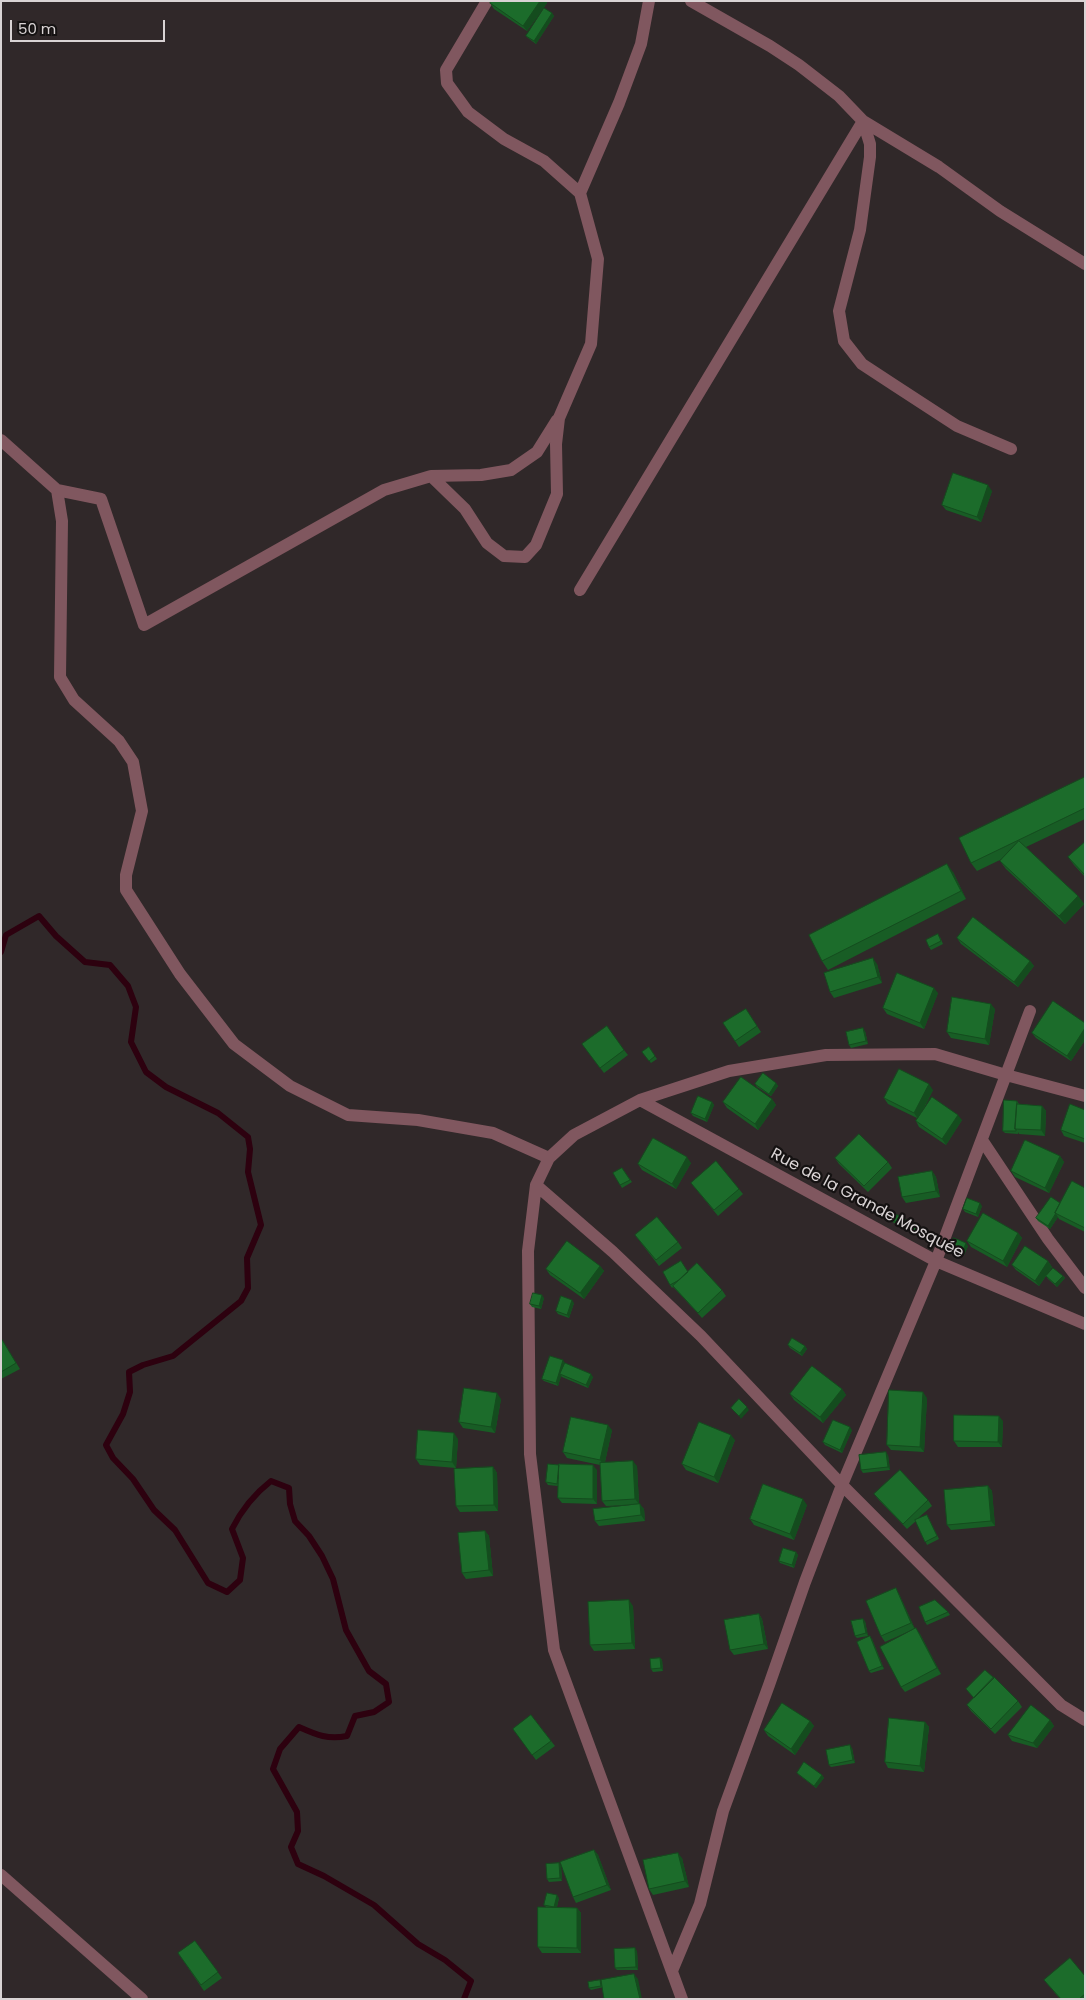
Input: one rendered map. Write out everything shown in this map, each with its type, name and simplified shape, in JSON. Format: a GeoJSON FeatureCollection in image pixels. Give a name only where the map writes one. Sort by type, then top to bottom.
{"type":"FeatureCollection","features":[{"type":"Feature","properties":{"kind":"street"},"geometry":{"type":"LineString","coordinates":[[1,440],[57,490],[101,499],[144,625],[384,490],[431,476],[481,475],[511,470],[537,452],[559,418],[591,344],[598,259],[580,193],[544,161],[504,139],[468,112],[447,83],[446,70],[487,1]]}},
{"type":"Feature","properties":{"kind":"street"},"geometry":{"type":"LineString","coordinates":[[580,193],[620,102],[641,44],[648,1]]}},
{"type":"Feature","properties":{"kind":"street"},"geometry":{"type":"LineString","coordinates":[[691,1],[770,46],[799,65],[838,96],[863,121],[939,167],[1000,211],[1085,264]]}},
{"type":"Feature","properties":{"kind":"street"},"geometry":{"type":"LineString","coordinates":[[863,121],[870,144],[870,157],[860,230],[839,311],[844,341],[862,364],[894,386],[957,426],[1010,450]]}},
{"type":"Feature","properties":{"kind":"street"},"geometry":{"type":"LineString","coordinates":[[580,590],[863,121]]}},
{"type":"Feature","properties":{"kind":"street"},"geometry":{"type":"LineString","coordinates":[[431,476],[465,508],[487,543],[504,556],[524,557],[536,546],[557,494],[556,444],[559,418]]}},
{"type":"Feature","properties":{"kind":"street"},"geometry":{"type":"LineString","coordinates":[[57,490],[62,521],[60,677],[74,700],[119,741],[133,762],[142,811],[126,875],[126,890],[180,974],[234,1044],[290,1086],[339,1111],[348,1115],[418,1120],[493,1133],[548,1158]]}},
{"type":"Feature","properties":{"kind":"street"},"geometry":{"type":"LineString","coordinates":[[672,1971],[700,1904],[722,1811],[805,1582],[842,1485],[936,1261],[1030,1011]]}},
{"type":"Feature","properties":{"kind":"street"},"geometry":{"type":"LineString","coordinates":[[682,1999],[554,1650],[530,1454],[528,1251],[536,1184],[548,1158],[574,1135],[640,1100],[729,1070],[826,1055],[935,1054],[1085,1096]]}},
{"type":"Feature","properties":{"kind":"street","name":"Rue de la Grande Mosquée"},"geometry":{"type":"LineString","coordinates":[[640,1100],[936,1261],[1085,1324]]}},
{"type":"Feature","properties":{"kind":"street"},"geometry":{"type":"LineString","coordinates":[[982,1140],[1048,1239],[1085,1288]]}},
{"type":"Feature","properties":{"kind":"street"},"geometry":{"type":"LineString","coordinates":[[536,1184],[613,1252],[701,1336],[842,1485],[1061,1705],[1085,1720]]}},
{"type":"Feature","properties":{"kind":"street"},"geometry":{"type":"LineString","coordinates":[[1,1875],[142,1999]]}},
{"type":"Feature","properties":{"kind":"building"},"geometry":{"type":"Polygon","coordinates":[[[492,1],[540,1],[523,26],[490,3],[492,1]]]}},
{"type":"Feature","properties":{"kind":"building"},"geometry":{"type":"Polygon","coordinates":[[[544,8],[552,13],[534,41],[526,36],[544,8]]]}},
{"type":"Feature","properties":{"kind":"building"},"geometry":{"type":"Polygon","coordinates":[[[953,473],[988,485],[977,517],[942,505],[953,473]]]}},
{"type":"Feature","properties":{"kind":"building"},"geometry":{"type":"Polygon","coordinates":[[[1085,777],[1085,808],[971,863],[959,838],[1085,777]]]}},
{"type":"Feature","properties":{"kind":"building"},"geometry":{"type":"Polygon","coordinates":[[[1019,841],[1078,896],[1059,916],[1000,861],[1019,841]]]}},
{"type":"Feature","properties":{"kind":"building"},"geometry":{"type":"Polygon","coordinates":[[[1085,842],[1085,875],[1068,857],[1085,842]]]}},
{"type":"Feature","properties":{"kind":"building"},"geometry":{"type":"Polygon","coordinates":[[[947,864],[961,891],[822,961],[809,935],[947,864]]]}},
{"type":"Feature","properties":{"kind":"building"},"geometry":{"type":"Polygon","coordinates":[[[973,917],[1030,961],[1014,982],[957,938],[973,917]]]}},
{"type":"Feature","properties":{"kind":"building"},"geometry":{"type":"Polygon","coordinates":[[[938,934],[941,941],[929,947],[926,940],[938,934]]]}},
{"type":"Feature","properties":{"kind":"building"},"geometry":{"type":"Polygon","coordinates":[[[873,958],[878,977],[830,992],[824,973],[873,958]]]}},
{"type":"Feature","properties":{"kind":"building"},"geometry":{"type":"Polygon","coordinates":[[[897,973],[934,988],[920,1023],[883,1008],[897,973]]]}},
{"type":"Feature","properties":{"kind":"building"},"geometry":{"type":"Polygon","coordinates":[[[952,997],[991,1004],[985,1039],[947,1032],[952,997]]]}},
{"type":"Feature","properties":{"kind":"building"},"geometry":{"type":"Polygon","coordinates":[[[1053,1001],[1085,1023],[1085,1028],[1067,1056],[1032,1033],[1053,1001]]]}},
{"type":"Feature","properties":{"kind":"building"},"geometry":{"type":"Polygon","coordinates":[[[746,1009],[757,1026],[735,1041],[723,1023],[746,1009]]]}},
{"type":"Feature","properties":{"kind":"building"},"geometry":{"type":"Polygon","coordinates":[[[607,1026],[624,1050],[600,1068],[582,1044],[607,1026]]]}},
{"type":"Feature","properties":{"kind":"building"},"geometry":{"type":"Polygon","coordinates":[[[863,1028],[866,1041],[849,1045],[846,1032],[863,1028]]]}},
{"type":"Feature","properties":{"kind":"building"},"geometry":{"type":"Polygon","coordinates":[[[649,1047],[655,1056],[649,1061],[642,1052],[649,1047]]]}},
{"type":"Feature","properties":{"kind":"building"},"geometry":{"type":"Polygon","coordinates":[[[899,1069],[929,1084],[914,1113],[884,1098],[899,1069]]]}},
{"type":"Feature","properties":{"kind":"building"},"geometry":{"type":"Polygon","coordinates":[[[763,1073],[776,1083],[769,1094],[755,1084],[763,1073]]]}},
{"type":"Feature","properties":{"kind":"building"},"geometry":{"type":"Polygon","coordinates":[[[741,1077],[772,1099],[755,1124],[723,1102],[741,1077]]]}},
{"type":"Feature","properties":{"kind":"building"},"geometry":{"type":"Polygon","coordinates":[[[698,1096],[712,1102],[705,1119],[691,1113],[698,1096]]]}},
{"type":"Feature","properties":{"kind":"building"},"geometry":{"type":"Polygon","coordinates":[[[932,1097],[958,1115],[942,1139],[916,1121],[932,1097]]]}},
{"type":"Feature","properties":{"kind":"building"},"geometry":{"type":"Polygon","coordinates":[[[1004,1100],[1017,1101],[1016,1131],[1003,1131],[1004,1100]]]}},
{"type":"Feature","properties":{"kind":"building"},"geometry":{"type":"Polygon","coordinates":[[[1017,1104],[1042,1106],[1041,1130],[1015,1129],[1017,1104]]]}},
{"type":"Feature","properties":{"kind":"building"},"geometry":{"type":"Polygon","coordinates":[[[1070,1104],[1085,1110],[1085,1139],[1061,1130],[1070,1104]]]}},
{"type":"Feature","properties":{"kind":"building"},"geometry":{"type":"Polygon","coordinates":[[[859,1134],[888,1162],[864,1186],[835,1158],[859,1134]]]}},
{"type":"Feature","properties":{"kind":"building"},"geometry":{"type":"Polygon","coordinates":[[[653,1138],[687,1157],[672,1184],[638,1164],[653,1138]]]}},
{"type":"Feature","properties":{"kind":"building"},"geometry":{"type":"Polygon","coordinates":[[[1025,1140],[1060,1156],[1045,1188],[1011,1171],[1025,1140]]]}},
{"type":"Feature","properties":{"kind":"building"},"geometry":{"type":"Polygon","coordinates":[[[716,1161],[739,1189],[714,1210],[691,1183],[716,1161]]]}},
{"type":"Feature","properties":{"kind":"building"},"geometry":{"type":"Polygon","coordinates":[[[622,1168],[630,1180],[620,1185],[613,1173],[622,1168]]]}},
{"type":"Feature","properties":{"kind":"building"},"geometry":{"type":"Polygon","coordinates":[[[932,1171],[936,1191],[902,1197],[898,1177],[932,1171]]]}},
{"type":"Feature","properties":{"kind":"building"},"geometry":{"type":"Polygon","coordinates":[[[1072,1181],[1085,1188],[1085,1228],[1055,1213],[1072,1181]]]}},
{"type":"Feature","properties":{"kind":"building"},"geometry":{"type":"Polygon","coordinates":[[[1051,1197],[1060,1203],[1048,1226],[1036,1218],[1051,1197]]]}},
{"type":"Feature","properties":{"kind":"building"},"geometry":{"type":"Polygon","coordinates":[[[967,1198],[980,1203],[976,1214],[963,1209],[967,1198]]]}},
{"type":"Feature","properties":{"kind":"building"},"geometry":{"type":"Polygon","coordinates":[[[888,1210],[927,1231],[923,1237],[885,1216],[888,1210]]]}},
{"type":"Feature","properties":{"kind":"building"},"geometry":{"type":"Polygon","coordinates":[[[983,1213],[1018,1233],[1003,1261],[967,1241],[983,1213]]]}},
{"type":"Feature","properties":{"kind":"building"},"geometry":{"type":"Polygon","coordinates":[[[657,1217],[678,1242],[656,1260],[635,1235],[657,1217]]]}},
{"type":"Feature","properties":{"kind":"building"},"geometry":{"type":"Polygon","coordinates":[[[954,1238],[966,1243],[962,1253],[950,1247],[954,1238]]]}},
{"type":"Feature","properties":{"kind":"building"},"geometry":{"type":"Polygon","coordinates":[[[567,1241],[600,1266],[580,1293],[546,1269],[567,1241]]]}},
{"type":"Feature","properties":{"kind":"building"},"geometry":{"type":"Polygon","coordinates":[[[1025,1246],[1048,1261],[1035,1281],[1012,1265],[1025,1246]]]}},
{"type":"Feature","properties":{"kind":"building"},"geometry":{"type":"Polygon","coordinates":[[[681,1261],[688,1272],[670,1285],[663,1272],[681,1261]]]}},
{"type":"Feature","properties":{"kind":"building"},"geometry":{"type":"Polygon","coordinates":[[[697,1263],[722,1290],[698,1313],[673,1286],[697,1263]]]}},
{"type":"Feature","properties":{"kind":"building"},"geometry":{"type":"Polygon","coordinates":[[[1053,1268],[1063,1276],[1055,1284],[1046,1276],[1053,1268]]]}},
{"type":"Feature","properties":{"kind":"building"},"geometry":{"type":"Polygon","coordinates":[[[533,1293],[542,1295],[539,1306],[530,1304],[533,1293]]]}},
{"type":"Feature","properties":{"kind":"building"},"geometry":{"type":"Polygon","coordinates":[[[561,1296],[572,1300],[567,1315],[556,1311],[561,1296]]]}},
{"type":"Feature","properties":{"kind":"building"},"geometry":{"type":"Polygon","coordinates":[[[1,1338],[16,1363],[1,1372],[1,1338]]]}},
{"type":"Feature","properties":{"kind":"building"},"geometry":{"type":"Polygon","coordinates":[[[792,1338],[805,1346],[800,1353],[788,1345],[792,1338]]]}},
{"type":"Feature","properties":{"kind":"building"},"geometry":{"type":"Polygon","coordinates":[[[550,1356],[563,1360],[556,1383],[542,1379],[550,1356]]]}},
{"type":"Feature","properties":{"kind":"building"},"geometry":{"type":"Polygon","coordinates":[[[565,1363],[591,1374],[586,1385],[560,1374],[565,1363]]]}},
{"type":"Feature","properties":{"kind":"building"},"geometry":{"type":"Polygon","coordinates":[[[812,1366],[842,1389],[820,1417],[790,1394],[812,1366]]]}},
{"type":"Feature","properties":{"kind":"building"},"geometry":{"type":"Polygon","coordinates":[[[464,1388],[497,1393],[491,1427],[459,1422],[464,1388]]]}},
{"type":"Feature","properties":{"kind":"building"},"geometry":{"type":"Polygon","coordinates":[[[889,1390],[923,1392],[920,1447],[887,1445],[889,1390]]]}},
{"type":"Feature","properties":{"kind":"building"},"geometry":{"type":"Polygon","coordinates":[[[739,1399],[747,1407],[739,1416],[731,1408],[739,1399]]]}},
{"type":"Feature","properties":{"kind":"building"},"geometry":{"type":"Polygon","coordinates":[[[954,1415],[999,1416],[998,1442],[954,1441],[954,1415]]]}},
{"type":"Feature","properties":{"kind":"building"},"geometry":{"type":"Polygon","coordinates":[[[571,1417],[608,1425],[600,1460],[563,1452],[571,1417]]]}},
{"type":"Feature","properties":{"kind":"building"},"geometry":{"type":"Polygon","coordinates":[[[833,1420],[850,1427],[840,1450],[823,1442],[833,1420]]]}},
{"type":"Feature","properties":{"kind":"building"},"geometry":{"type":"Polygon","coordinates":[[[699,1422],[731,1435],[714,1477],[682,1464],[699,1422]]]}},
{"type":"Feature","properties":{"kind":"building"},"geometry":{"type":"Polygon","coordinates":[[[418,1430],[454,1433],[452,1462],[416,1459],[418,1430]]]}},
{"type":"Feature","properties":{"kind":"building"},"geometry":{"type":"Polygon","coordinates":[[[886,1452],[888,1467],[861,1470],[859,1455],[886,1452]]]}},
{"type":"Feature","properties":{"kind":"building"},"geometry":{"type":"Polygon","coordinates":[[[633,1461],[635,1499],[602,1501],[600,1463],[633,1461]]]}},
{"type":"Feature","properties":{"kind":"building"},"geometry":{"type":"Polygon","coordinates":[[[548,1464],[559,1465],[557,1484],[546,1482],[548,1464]]]}},
{"type":"Feature","properties":{"kind":"building"},"geometry":{"type":"Polygon","coordinates":[[[559,1464],[593,1465],[593,1499],[558,1498],[559,1464]]]}},
{"type":"Feature","properties":{"kind":"building"},"geometry":{"type":"Polygon","coordinates":[[[493,1467],[494,1505],[456,1506],[454,1469],[493,1467]]]}},
{"type":"Feature","properties":{"kind":"building"},"geometry":{"type":"Polygon","coordinates":[[[900,1470],[928,1500],[903,1524],[874,1494],[900,1470]]]}},
{"type":"Feature","properties":{"kind":"building"},"geometry":{"type":"Polygon","coordinates":[[[763,1484],[803,1499],[790,1534],[750,1519],[763,1484]]]}},
{"type":"Feature","properties":{"kind":"building"},"geometry":{"type":"Polygon","coordinates":[[[988,1486],[991,1521],[947,1525],[944,1490],[988,1486]]]}},
{"type":"Feature","properties":{"kind":"building"},"geometry":{"type":"Polygon","coordinates":[[[640,1504],[641,1515],[595,1521],[593,1509],[640,1504]]]}},
{"type":"Feature","properties":{"kind":"building"},"geometry":{"type":"Polygon","coordinates":[[[927,1515],[937,1536],[925,1542],[915,1520],[927,1515]]]}},
{"type":"Feature","properties":{"kind":"building"},"geometry":{"type":"Polygon","coordinates":[[[485,1531],[489,1570],[462,1573],[458,1533],[485,1531]]]}},
{"type":"Feature","properties":{"kind":"building"},"geometry":{"type":"Polygon","coordinates":[[[783,1548],[796,1552],[792,1565],[779,1561],[783,1548]]]}},
{"type":"Feature","properties":{"kind":"building"},"geometry":{"type":"Polygon","coordinates":[[[896,1588],[911,1623],[881,1636],[866,1601],[896,1588]]]}},
{"type":"Feature","properties":{"kind":"building"},"geometry":{"type":"Polygon","coordinates":[[[629,1600],[632,1643],[590,1645],[588,1602],[629,1600]]]}},
{"type":"Feature","properties":{"kind":"building"},"geometry":{"type":"Polygon","coordinates":[[[935,1600],[948,1612],[925,1622],[919,1607],[935,1600]]]}},
{"type":"Feature","properties":{"kind":"building"},"geometry":{"type":"Polygon","coordinates":[[[759,1614],[764,1644],[730,1650],[724,1620],[759,1614]]]}},
{"type":"Feature","properties":{"kind":"building"},"geometry":{"type":"Polygon","coordinates":[[[863,1619],[866,1633],[855,1636],[851,1621],[863,1619]]]}},
{"type":"Feature","properties":{"kind":"building"},"geometry":{"type":"Polygon","coordinates":[[[916,1628],[937,1668],[901,1687],[880,1647],[916,1628]]]}},
{"type":"Feature","properties":{"kind":"building"},"geometry":{"type":"Polygon","coordinates":[[[870,1636],[882,1666],[869,1671],[857,1642],[870,1636]]]}},
{"type":"Feature","properties":{"kind":"building"},"geometry":{"type":"Polygon","coordinates":[[[660,1658],[661,1668],[651,1669],[650,1659],[660,1658]]]}},
{"type":"Feature","properties":{"kind":"building"},"geometry":{"type":"Polygon","coordinates":[[[985,1670],[994,1678],[974,1698],[966,1689],[985,1670]]]}},
{"type":"Feature","properties":{"kind":"building"},"geometry":{"type":"Polygon","coordinates":[[[994,1677],[1018,1701],[991,1729],[967,1705],[994,1677]]]}},
{"type":"Feature","properties":{"kind":"building"},"geometry":{"type":"Polygon","coordinates":[[[782,1703],[810,1721],[791,1749],[764,1730],[782,1703]]]}},
{"type":"Feature","properties":{"kind":"building"},"geometry":{"type":"Polygon","coordinates":[[[1031,1705],[1050,1720],[1033,1743],[1008,1735],[1031,1705]]]}},
{"type":"Feature","properties":{"kind":"building"},"geometry":{"type":"Polygon","coordinates":[[[531,1715],[551,1741],[532,1755],[513,1729],[531,1715]]]}},
{"type":"Feature","properties":{"kind":"building"},"geometry":{"type":"Polygon","coordinates":[[[889,1718],[925,1722],[920,1766],[885,1762],[889,1718]]]}},
{"type":"Feature","properties":{"kind":"building"},"geometry":{"type":"Polygon","coordinates":[[[850,1745],[853,1760],[829,1765],[826,1750],[850,1745]]]}},
{"type":"Feature","properties":{"kind":"building"},"geometry":{"type":"Polygon","coordinates":[[[804,1762],[822,1775],[814,1786],[797,1773],[804,1762]]]}},
{"type":"Feature","properties":{"kind":"building"},"geometry":{"type":"Polygon","coordinates":[[[594,1850],[607,1885],[573,1897],[560,1862],[594,1850]]]}},
{"type":"Feature","properties":{"kind":"building"},"geometry":{"type":"Polygon","coordinates":[[[678,1853],[685,1881],[649,1889],[643,1860],[678,1853]]]}},
{"type":"Feature","properties":{"kind":"building"},"geometry":{"type":"Polygon","coordinates":[[[559,1863],[560,1878],[547,1879],[546,1864],[559,1863]]]}},
{"type":"Feature","properties":{"kind":"building"},"geometry":{"type":"Polygon","coordinates":[[[547,1893],[557,1895],[554,1907],[544,1905],[547,1893]]]}},
{"type":"Feature","properties":{"kind":"building"},"geometry":{"type":"Polygon","coordinates":[[[538,1907],[577,1908],[577,1948],[538,1947],[538,1907]]]}},
{"type":"Feature","properties":{"kind":"building"},"geometry":{"type":"Polygon","coordinates":[[[195,1941],[218,1972],[201,1985],[178,1953],[195,1941]]]}},
{"type":"Feature","properties":{"kind":"building"},"geometry":{"type":"Polygon","coordinates":[[[635,1948],[636,1967],[615,1968],[614,1949],[635,1948]]]}},
{"type":"Feature","properties":{"kind":"building"},"geometry":{"type":"Polygon","coordinates":[[[1070,1958],[1085,1976],[1085,1994],[1079,1999],[1061,1999],[1044,1980],[1070,1958]]]}},
{"type":"Feature","properties":{"kind":"building"},"geometry":{"type":"Polygon","coordinates":[[[634,1974],[640,1999],[604,1999],[601,1980],[634,1974]]]}},
{"type":"Feature","properties":{"kind":"building"},"geometry":{"type":"Polygon","coordinates":[[[600,1980],[601,1986],[589,1988],[588,1982],[600,1980]]]}},
{"type":"Feature","properties":{"kind":"waterway"},"geometry":{"type":"LineString","coordinates":[[1,952],[6,935],[39,916],[56,936],[85,962],[110,965],[128,986],[136,1007],[131,1042],[146,1072],[166,1087],[218,1113],[248,1137],[250,1149],[248,1172],[261,1225],[247,1258],[248,1288],[241,1301],[173,1356],[143,1365],[129,1372],[130,1392],[123,1414],[106,1445],[113,1458],[133,1479],[154,1510],[175,1530],[208,1583],[227,1592],[240,1580],[243,1558],[232,1529],[240,1515],[253,1497],[271,1481],[289,1488],[290,1504],[295,1521],[309,1536],[322,1556],[333,1579],[346,1630],[369,1671],[386,1684],[389,1702],[374,1712],[355,1716],[347,1736],[323,1736],[299,1727],[280,1749],[273,1769],[297,1812],[298,1831],[291,1847],[298,1864],[324,1876],[374,1905],[418,1944],[445,1960],[471,1981],[464,1999]]}}]}
